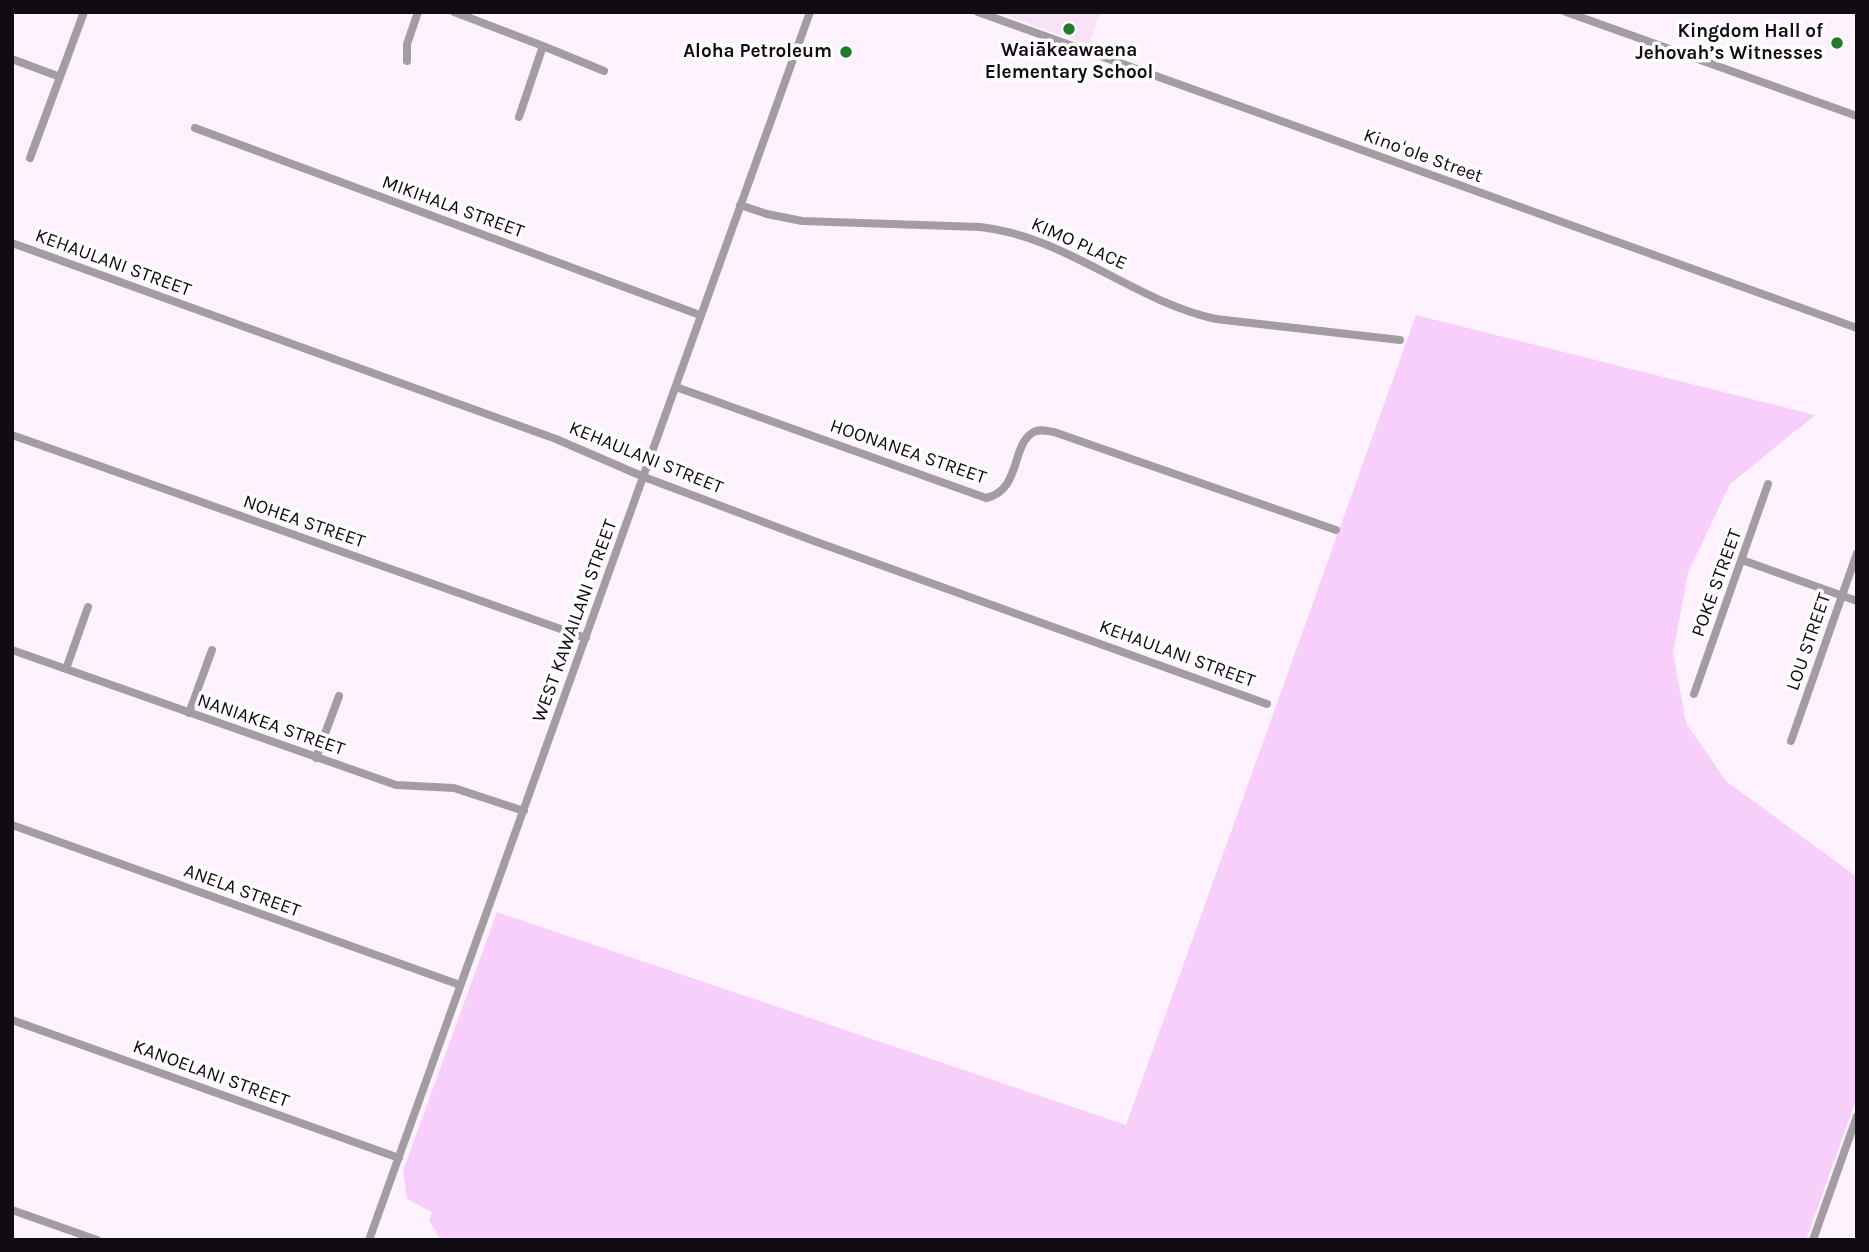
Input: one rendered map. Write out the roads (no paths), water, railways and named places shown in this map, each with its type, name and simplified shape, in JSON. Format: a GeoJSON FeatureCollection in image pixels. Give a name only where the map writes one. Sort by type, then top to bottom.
{"type":"FeatureCollection","features":[{"type":"Feature","properties":{"kind":"street"},"geometry":{"type":"LineString","coordinates":[[30,158],[84,12]]}},
{"type":"Feature","properties":{"kind":"street"},"geometry":{"type":"LineString","coordinates":[[407,61],[407,44],[418,12]]}},
{"type":"Feature","properties":{"kind":"street"},"geometry":{"type":"LineString","coordinates":[[454,12],[604,72]]}},
{"type":"Feature","properties":{"kind":"street","name":"WEST KAWAILANI STREET"},"geometry":{"type":"LineString","coordinates":[[369,1240],[810,12]]}},
{"type":"Feature","properties":{"kind":"street","name":"Kinoʻole Street"},"geometry":{"type":"LineString","coordinates":[[978,12],[1857,328]]}},
{"type":"Feature","properties":{"kind":"street"},"geometry":{"type":"LineString","coordinates":[[1566,12],[1857,116]]}},
{"type":"Feature","properties":{"kind":"street"},"geometry":{"type":"LineString","coordinates":[[519,117],[543,46]]}},
{"type":"Feature","properties":{"kind":"street"},"geometry":{"type":"LineString","coordinates":[[12,59],[60,77]]}},
{"type":"Feature","properties":{"kind":"street","name":"MIKIHALA STREET"},"geometry":{"type":"LineString","coordinates":[[195,128],[701,316]]}},
{"type":"Feature","properties":{"kind":"street","name":"KIMO PLACE"},"geometry":{"type":"LineString","coordinates":[[740,205],[802,221],[980,227],[1006,231],[1032,238],[1192,313],[1216,319],[1400,340]]}},
{"type":"Feature","properties":{"kind":"street","name":"KEHAULANI STREET"},"geometry":{"type":"LineString","coordinates":[[12,243],[555,439],[644,477],[814,541],[1267,704]]}},
{"type":"Feature","properties":{"kind":"street","name":"HOONANEA STREET"},"geometry":{"type":"LineString","coordinates":[[676,387],[986,498],[1003,490],[1025,441],[1033,432],[1042,430],[1336,530]]}},
{"type":"Feature","properties":{"kind":"street","name":"NOHEA STREET"},"geometry":{"type":"LineString","coordinates":[[12,435],[586,638]]}},
{"type":"Feature","properties":{"kind":"street","name":"POKE STREET"},"geometry":{"type":"LineString","coordinates":[[1694,694],[1768,484]]}},
{"type":"Feature","properties":{"kind":"street","name":"LOU STREET"},"geometry":{"type":"LineString","coordinates":[[1791,741],[1857,553]]}},
{"type":"Feature","properties":{"kind":"street"},"geometry":{"type":"LineString","coordinates":[[1742,560],[1857,601]]}},
{"type":"Feature","properties":{"kind":"street"},"geometry":{"type":"LineString","coordinates":[[66,669],[88,607]]}},
{"type":"Feature","properties":{"kind":"street","name":"NANIAKEA STREET"},"geometry":{"type":"LineString","coordinates":[[12,650],[396,785],[454,788],[524,811]]}},
{"type":"Feature","properties":{"kind":"street"},"geometry":{"type":"LineString","coordinates":[[189,713],[212,650]]}},
{"type":"Feature","properties":{"kind":"street"},"geometry":{"type":"LineString","coordinates":[[316,758],[339,696]]}},
{"type":"Feature","properties":{"kind":"street","name":"ANELA STREET"},"geometry":{"type":"LineString","coordinates":[[12,825],[460,985]]}},
{"type":"Feature","properties":{"kind":"street","name":"KANOELANI STREET"},"geometry":{"type":"LineString","coordinates":[[12,1020],[399,1158]]}},
{"type":"Feature","properties":{"kind":"street"},"geometry":{"type":"LineString","coordinates":[[1813,1240],[1857,1115]]}},
{"type":"Feature","properties":{"kind":"street"},"geometry":{"type":"LineString","coordinates":[[12,1209],[97,1240]]}},
{"type":"Feature","properties":{"kind":"place","name":"Waiākeawaena Elementary School"},"geometry":{"type":"Point","coordinates":[1069,29]}},
{"type":"Feature","properties":{"kind":"place","name":"Kingdom Hall of Jehovah’s Witnesses"},"geometry":{"type":"Point","coordinates":[1837,43]}},
{"type":"Feature","properties":{"kind":"place","name":"Aloha Petroleum"},"geometry":{"type":"Point","coordinates":[846,52]}}]}
